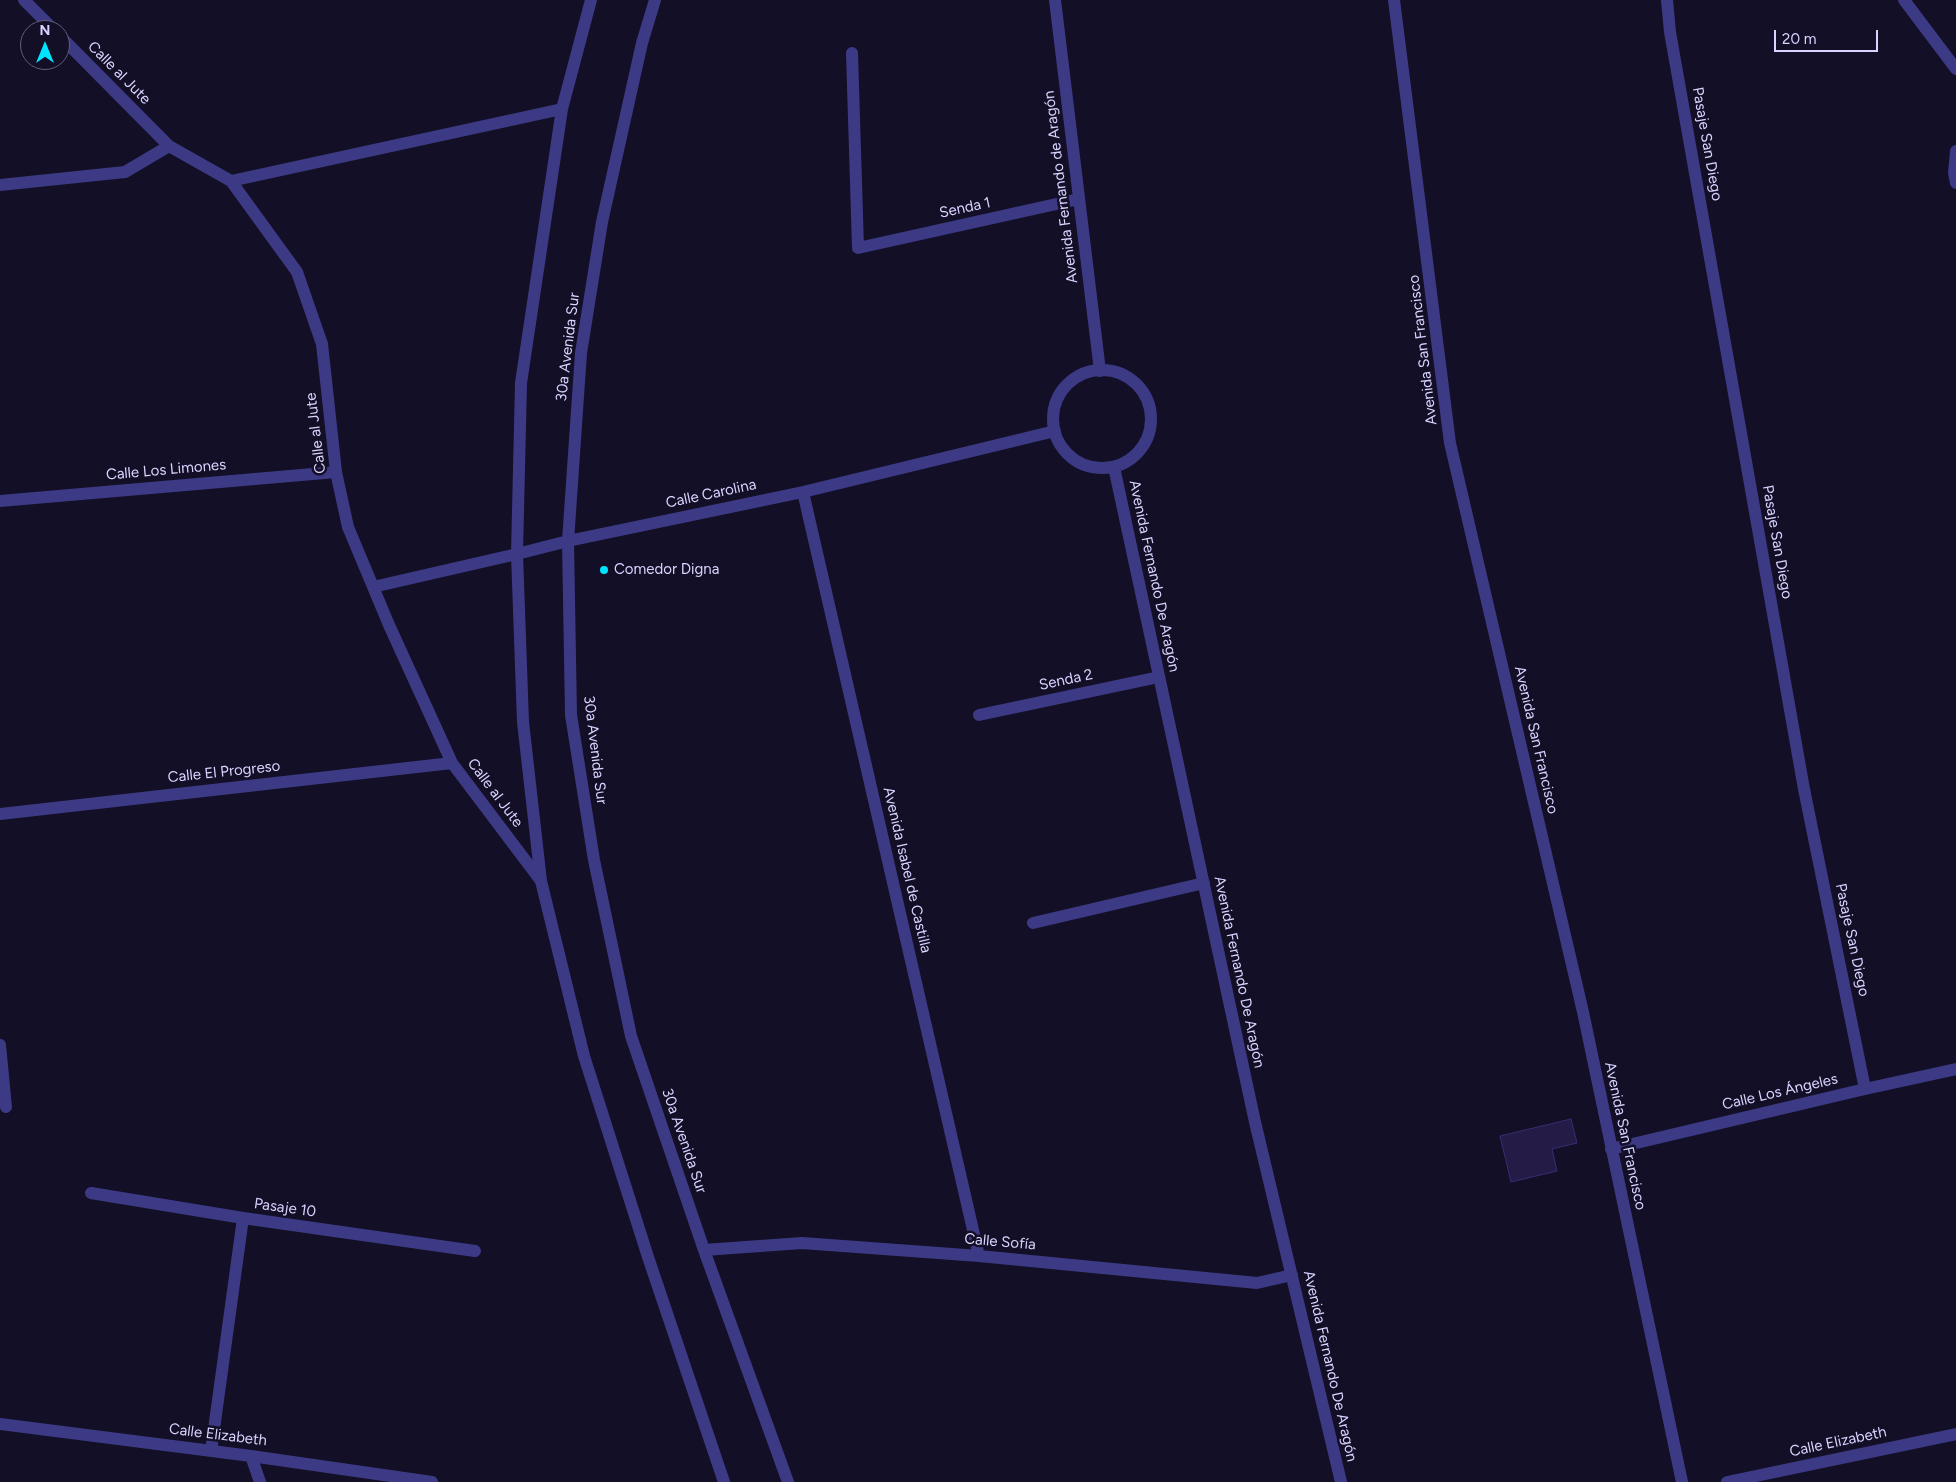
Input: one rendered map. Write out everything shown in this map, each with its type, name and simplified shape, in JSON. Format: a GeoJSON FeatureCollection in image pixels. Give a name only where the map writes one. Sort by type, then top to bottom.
{"type":"FeatureCollection","features":[{"type":"Feature","properties":{"kind":"street"},"geometry":{"type":"LineString","coordinates":[[25,0],[44,20]]}},
{"type":"Feature","properties":{"kind":"street"},"geometry":{"type":"LineString","coordinates":[[591,0],[562,109],[521,383],[517,554],[523,722],[541,881],[584,1056],[648,1257],[724,1482]]}},
{"type":"Feature","properties":{"kind":"street","name":"30a Avenida Sur"},"geometry":{"type":"LineString","coordinates":[[654,0],[642,43],[602,222],[581,353],[568,541],[571,715],[594,860],[631,1036],[704,1250],[788,1482]]}},
{"type":"Feature","properties":{"kind":"street","name":"Avenida Fernando de Aragón"},"geometry":{"type":"LineString","coordinates":[[1055,0],[1100,370]]}},
{"type":"Feature","properties":{"kind":"street","name":"Avenida San Francisco"},"geometry":{"type":"LineString","coordinates":[[1394,0],[1450,443],[1583,1012],[1682,1482]]}},
{"type":"Feature","properties":{"kind":"street","name":"Pasaje San Diego"},"geometry":{"type":"LineString","coordinates":[[1667,0],[1670,32],[1804,789],[1865,1088]]}},
{"type":"Feature","properties":{"kind":"street"},"geometry":{"type":"LineString","coordinates":[[1904,0],[1956,70]]}},
{"type":"Feature","properties":{"kind":"street","name":"Calle al Jute"},"geometry":{"type":"LineString","coordinates":[[70,46],[169,146],[230,181],[297,272],[322,344],[336,472],[348,527],[452,763],[541,881]]}},
{"type":"Feature","properties":{"kind":"street","name":"Senda 1"},"geometry":{"type":"LineString","coordinates":[[852,53],[858,248],[1079,199]]}},
{"type":"Feature","properties":{"kind":"street"},"geometry":{"type":"LineString","coordinates":[[230,181],[562,109]]}},
{"type":"Feature","properties":{"kind":"street"},"geometry":{"type":"LineString","coordinates":[[0,185],[125,172],[169,146]]}},
{"type":"Feature","properties":{"kind":"street"},"geometry":{"type":"LineString","coordinates":[[1956,151],[1954,173],[1956,183]]}},
{"type":"Feature","properties":{"kind":"street"},"geometry":{"type":"LineString","coordinates":[[1100,370],[1118,373],[1133,382],[1145,395],[1151,412],[1151,430],[1144,446],[1131,460],[1114,467],[1095,468],[1077,461],[1062,449],[1055,431],[1054,414],[1058,398],[1069,384],[1083,375],[1100,370]]}},
{"type":"Feature","properties":{"kind":"street","name":"Calle Carolina"},"geometry":{"type":"LineString","coordinates":[[373,587],[568,541],[803,492],[1055,431]]}},
{"type":"Feature","properties":{"kind":"street","name":"Avenida Fernando De Aragón"},"geometry":{"type":"LineString","coordinates":[[1114,467],[1255,1122],[1341,1482]]}},
{"type":"Feature","properties":{"kind":"street","name":"Calle Los Limones"},"geometry":{"type":"LineString","coordinates":[[0,501],[336,472]]}},
{"type":"Feature","properties":{"kind":"street","name":"Avenida Isabel de Castilla"},"geometry":{"type":"LineString","coordinates":[[803,492],[979,1256]]}},
{"type":"Feature","properties":{"kind":"street","name":"Senda 2"},"geometry":{"type":"LineString","coordinates":[[979,715],[1159,677]]}},
{"type":"Feature","properties":{"kind":"street","name":"Calle El Progreso"},"geometry":{"type":"LineString","coordinates":[[0,814],[452,763]]}},
{"type":"Feature","properties":{"kind":"street"},"geometry":{"type":"LineString","coordinates":[[1033,922],[1204,884]]}},
{"type":"Feature","properties":{"kind":"street"},"geometry":{"type":"LineString","coordinates":[[0,1045],[6,1107]]}},
{"type":"Feature","properties":{"kind":"street","name":"Calle Los Ángeles"},"geometry":{"type":"LineString","coordinates":[[1611,1149],[1865,1088],[1956,1069]]}},
{"type":"Feature","properties":{"kind":"street","name":"Pasaje 10"},"geometry":{"type":"LineString","coordinates":[[91,1192],[244,1218],[474,1250]]}},
{"type":"Feature","properties":{"kind":"street"},"geometry":{"type":"LineString","coordinates":[[211,1451],[244,1218]]}},
{"type":"Feature","properties":{"kind":"street","name":"Calle Sofía"},"geometry":{"type":"LineString","coordinates":[[704,1250],[802,1243],[979,1256],[1256,1283],[1292,1275]]}},
{"type":"Feature","properties":{"kind":"street","name":"Calle Elizabeth"},"geometry":{"type":"LineString","coordinates":[[0,1424],[251,1456],[432,1482]]}},
{"type":"Feature","properties":{"kind":"street","name":"Calle Elizabeth"},"geometry":{"type":"LineString","coordinates":[[1727,1482],[1956,1434]]}},
{"type":"Feature","properties":{"kind":"street"},"geometry":{"type":"LineString","coordinates":[[251,1456],[260,1482]]}},
{"type":"Feature","properties":{"kind":"building"},"geometry":{"type":"Polygon","coordinates":[[[1571,1119],[1577,1143],[1552,1149],[1557,1171],[1511,1182],[1500,1136],[1571,1119]]]}},
{"type":"Feature","properties":{"kind":"place","name":"Comedor Digna"},"geometry":{"type":"Point","coordinates":[604,570]}}]}
